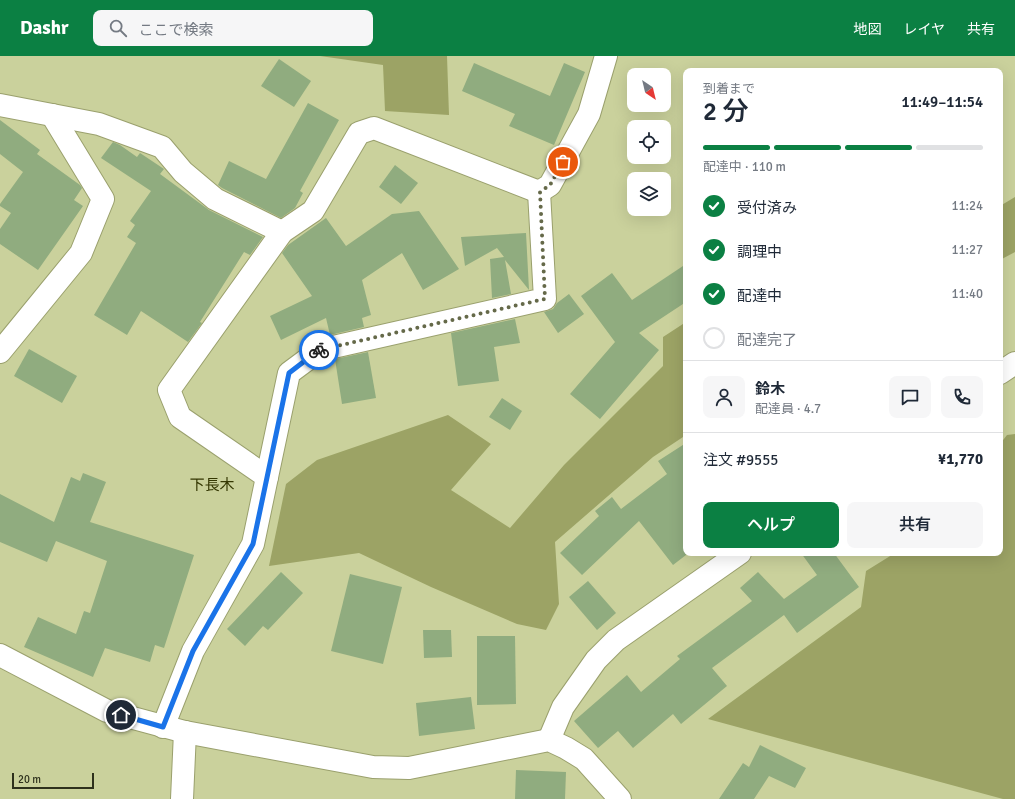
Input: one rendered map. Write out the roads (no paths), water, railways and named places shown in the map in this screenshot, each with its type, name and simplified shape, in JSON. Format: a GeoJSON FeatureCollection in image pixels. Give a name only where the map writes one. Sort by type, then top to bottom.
{"type":"FeatureCollection","features":[{"type":"Feature","properties":{"kind":"street"},"geometry":{"type":"LineString","coordinates":[[540,192],[550,185],[589,114],[606,56]]}},
{"type":"Feature","properties":{"kind":"street"},"geometry":{"type":"LineString","coordinates":[[0,105],[99,124],[162,147],[183,172],[215,199],[282,232]]}},
{"type":"Feature","properties":{"kind":"street"},"geometry":{"type":"LineString","coordinates":[[0,352],[81,253],[103,200],[52,115]]}},
{"type":"Feature","properties":{"kind":"street"},"geometry":{"type":"LineString","coordinates":[[267,477],[180,417],[169,390],[282,232],[313,211],[359,133],[374,128],[540,192]]}},
{"type":"Feature","properties":{"kind":"street"},"geometry":{"type":"LineString","coordinates":[[163,727],[193,651],[253,544],[289,373],[320,350],[545,299],[540,192]]}},
{"type":"Feature","properties":{"kind":"street"},"geometry":{"type":"LineString","coordinates":[[1003,371],[1015,363]]}},
{"type":"Feature","properties":{"kind":"street"},"geometry":{"type":"LineString","coordinates":[[549,740],[563,708],[596,660],[611,645],[736,556]]}},
{"type":"Feature","properties":{"kind":"street"},"geometry":{"type":"LineString","coordinates":[[0,656],[107,711],[185,732],[373,767],[409,768],[549,740],[584,759],[620,799]]}},
{"type":"Feature","properties":{"kind":"street"},"geometry":{"type":"LineString","coordinates":[[182,799],[185,732]]}},
{"type":"Feature","properties":{"kind":"district","name":"下長木"},"geometry":{"type":"Point","coordinates":[212,485]}}]}
